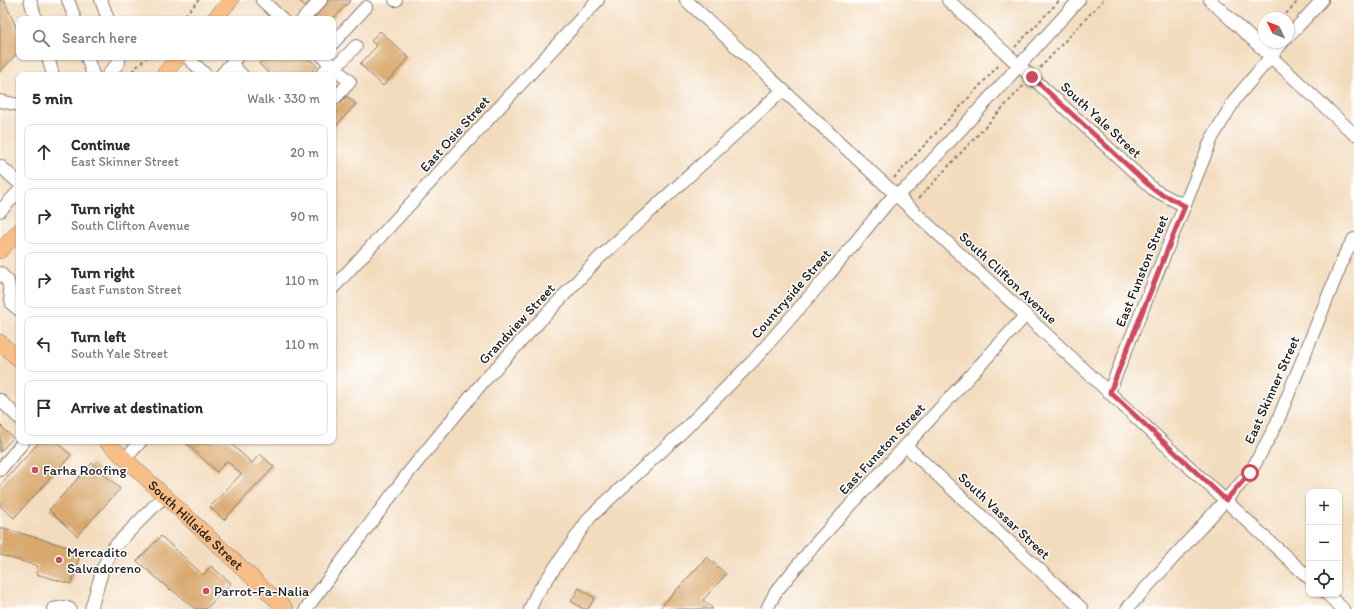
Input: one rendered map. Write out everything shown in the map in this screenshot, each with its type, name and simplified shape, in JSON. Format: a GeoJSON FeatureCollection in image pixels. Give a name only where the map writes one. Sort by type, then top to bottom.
{"type":"FeatureCollection","features":[{"type":"Feature","properties":{"kind":"main road"},"geometry":{"type":"LineString","coordinates":[[217,16],[231,0]]}},
{"type":"Feature","properties":{"kind":"main road"},"geometry":{"type":"LineString","coordinates":[[166,72],[176,60]]}},
{"type":"Feature","properties":{"kind":"main road"},"geometry":{"type":"LineString","coordinates":[[0,251],[16,237]]}},
{"type":"Feature","properties":{"kind":"main road"},"geometry":{"type":"LineString","coordinates":[[0,342],[16,357]]}},
{"type":"Feature","properties":{"kind":"main road","name":"South Hillside Street"},"geometry":{"type":"LineString","coordinates":[[110,444],[286,609]]}},
{"type":"Feature","properties":{"kind":"street"},"geometry":{"type":"LineString","coordinates":[[30,0],[35,16]]}},
{"type":"Feature","properties":{"kind":"street"},"geometry":{"type":"LineString","coordinates":[[68,0],[74,16]]}},
{"type":"Feature","properties":{"kind":"street"},"geometry":{"type":"LineString","coordinates":[[101,0],[107,16]]}},
{"type":"Feature","properties":{"kind":"street"},"geometry":{"type":"LineString","coordinates":[[262,0],[276,16]]}},
{"type":"Feature","properties":{"kind":"street"},"geometry":{"type":"LineString","coordinates":[[306,16],[321,0]]}},
{"type":"Feature","properties":{"kind":"street","name":"East Osie Street"},"geometry":{"type":"LineString","coordinates":[[336,285],[598,0]]}},
{"type":"Feature","properties":{"kind":"street","name":"South Clifton Avenue"},"geometry":{"type":"LineString","coordinates":[[686,0],[1306,575]]}},
{"type":"Feature","properties":{"kind":"street","name":"South Yale Street"},"geometry":{"type":"LineString","coordinates":[[948,0],[1154,190],[1185,206]]}},
{"type":"Feature","properties":{"kind":"street","name":"Countryside Street"},"geometry":{"type":"LineString","coordinates":[[530,609],[536,595],[590,517],[680,434],[753,360],[829,274],[889,201],[910,185],[1080,0]]}},
{"type":"Feature","properties":{"kind":"street"},"geometry":{"type":"LineString","coordinates":[[1210,0],[1354,134]]}},
{"type":"Feature","properties":{"kind":"street"},"geometry":{"type":"LineString","coordinates":[[1294,30],[1322,0]]}},
{"type":"Feature","properties":{"kind":"street"},"geometry":{"type":"LineString","coordinates":[[336,40],[366,7]]}},
{"type":"Feature","properties":{"kind":"street"},"geometry":{"type":"LineString","coordinates":[[336,59],[356,46]]}},
{"type":"Feature","properties":{"kind":"street","name":"East Funston Street"},"geometry":{"type":"LineString","coordinates":[[1110,392],[1212,138],[1236,98],[1278,48]]}},
{"type":"Feature","properties":{"kind":"street"},"geometry":{"type":"LineString","coordinates":[[49,60],[52,72]]}},
{"type":"Feature","properties":{"kind":"street"},"geometry":{"type":"LineString","coordinates":[[88,60],[92,72]]}},
{"type":"Feature","properties":{"kind":"street"},"geometry":{"type":"LineString","coordinates":[[114,72],[119,60]]}},
{"type":"Feature","properties":{"kind":"street"},"geometry":{"type":"LineString","coordinates":[[190,60],[203,72]]}},
{"type":"Feature","properties":{"kind":"street"},"geometry":{"type":"LineString","coordinates":[[224,72],[234,61],[240,72]]}},
{"type":"Feature","properties":{"kind":"street"},"geometry":{"type":"LineString","coordinates":[[323,72],[330,63],[350,82],[336,97]]}},
{"type":"Feature","properties":{"kind":"street","name":"Grandview Street"},"geometry":{"type":"LineString","coordinates":[[306,609],[409,472],[482,383],[598,259],[782,90]]}},
{"type":"Feature","properties":{"kind":"street"},"geometry":{"type":"LineString","coordinates":[[0,101],[16,104]]}},
{"type":"Feature","properties":{"kind":"street"},"geometry":{"type":"LineString","coordinates":[[0,166],[16,180]]}},
{"type":"Feature","properties":{"kind":"street"},"geometry":{"type":"LineString","coordinates":[[0,211],[16,194]]}},
{"type":"Feature","properties":{"kind":"street","name":"East Skinner Street"},"geometry":{"type":"LineString","coordinates":[[1127,609],[1250,473],[1276,425],[1346,252],[1354,238]]}},
{"type":"Feature","properties":{"kind":"street"},"geometry":{"type":"LineString","coordinates":[[9,278],[12,304],[16,307]]}},
{"type":"Feature","properties":{"kind":"street","name":"East Funston Street"},"geometry":{"type":"LineString","coordinates":[[767,609],[775,593],[816,543],[1026,315]]}},
{"type":"Feature","properties":{"kind":"street"},"geometry":{"type":"LineString","coordinates":[[0,400],[16,415]]}},
{"type":"Feature","properties":{"kind":"street"},"geometry":{"type":"LineString","coordinates":[[0,470],[22,444]]}},
{"type":"Feature","properties":{"kind":"street"},"geometry":{"type":"LineString","coordinates":[[125,459],[138,444]]}},
{"type":"Feature","properties":{"kind":"street","name":"South Vassar Street"},"geometry":{"type":"LineString","coordinates":[[906,446],[1082,609]]}},
{"type":"Feature","properties":{"kind":"street"},"geometry":{"type":"LineString","coordinates":[[91,609],[103,568],[113,548],[165,495]]}},
{"type":"Feature","properties":{"kind":"street"},"geometry":{"type":"LineString","coordinates":[[1330,597],[1343,609]]}},
{"type":"Feature","properties":{"kind":"street"},"geometry":{"type":"LineString","coordinates":[[53,609],[58,607],[70,609]]}},
{"type":"Feature","properties":{"kind":"path"},"geometry":{"type":"LineString","coordinates":[[184,16],[199,0]]}},
{"type":"Feature","properties":{"kind":"path"},"geometry":{"type":"LineString","coordinates":[[894,178],[1060,0]]}},
{"type":"Feature","properties":{"kind":"path"},"geometry":{"type":"LineString","coordinates":[[919,198],[1103,0]]}},
{"type":"Feature","properties":{"kind":"path"},"geometry":{"type":"LineString","coordinates":[[1288,12],[1299,0]]}},
{"type":"Feature","properties":{"kind":"path"},"geometry":{"type":"LineString","coordinates":[[131,72],[144,60]]}},
{"type":"Feature","properties":{"kind":"building"},"geometry":{"type":"Polygon","coordinates":[[[0,0],[4,0],[16,27],[16,54],[0,72],[0,0]]]}},
{"type":"Feature","properties":{"kind":"building"},"geometry":{"type":"Polygon","coordinates":[[[298,0],[311,0],[305,6],[298,0]]]}},
{"type":"Feature","properties":{"kind":"building"},"geometry":{"type":"Polygon","coordinates":[[[328,0],[351,0],[336,16],[316,16],[326,5],[328,0]]]}},
{"type":"Feature","properties":{"kind":"building"},"geometry":{"type":"Polygon","coordinates":[[[380,31],[409,58],[383,86],[360,64],[377,46],[371,41],[380,31]]]}},
{"type":"Feature","properties":{"kind":"building"},"geometry":{"type":"Polygon","coordinates":[[[262,60],[310,60],[317,66],[311,72],[268,72],[259,64],[262,60]]]}},
{"type":"Feature","properties":{"kind":"building"},"geometry":{"type":"Polygon","coordinates":[[[347,96],[356,104],[336,126],[336,106],[347,96]]]}},
{"type":"Feature","properties":{"kind":"building"},"geometry":{"type":"Polygon","coordinates":[[[0,425],[13,438],[0,452],[0,425]]]}},
{"type":"Feature","properties":{"kind":"building","name":"Farha Roofing"},"geometry":{"type":"Polygon","coordinates":[[[37,444],[59,444],[71,455],[14,518],[0,506],[0,486],[37,444]]]}},
{"type":"Feature","properties":{"kind":"building"},"geometry":{"type":"Polygon","coordinates":[[[187,444],[231,444],[252,463],[260,454],[274,467],[224,520],[210,507],[241,474],[227,461],[217,472],[187,444]]]}},
{"type":"Feature","properties":{"kind":"building"},"geometry":{"type":"Polygon","coordinates":[[[92,463],[120,489],[77,536],[49,510],[92,463]]]}},
{"type":"Feature","properties":{"kind":"building"},"geometry":{"type":"Polygon","coordinates":[[[0,527],[81,551],[71,584],[36,574],[38,566],[0,555],[0,527]]]}},
{"type":"Feature","properties":{"kind":"building"},"geometry":{"type":"Polygon","coordinates":[[[161,536],[203,575],[211,566],[231,583],[206,609],[195,609],[171,589],[170,590],[137,561],[161,536]]]}},
{"type":"Feature","properties":{"kind":"building"},"geometry":{"type":"Polygon","coordinates":[[[707,557],[726,574],[703,600],[713,609],[659,609],[707,557]]]}},
{"type":"Feature","properties":{"kind":"building"},"geometry":{"type":"Polygon","coordinates":[[[579,588],[595,598],[588,609],[583,609],[571,601],[579,588]]]}},
{"type":"Feature","properties":{"kind":"place","name":"Farha Roofing"},"geometry":{"type":"Point","coordinates":[35,470]}},
{"type":"Feature","properties":{"kind":"place","name":"Mercadito Salvadoreno"},"geometry":{"type":"Point","coordinates":[59,560]}},
{"type":"Feature","properties":{"kind":"place","name":"Parrot-Fa-Nalia"},"geometry":{"type":"Point","coordinates":[206,591]}},
{"type":"Feature","properties":{"kind":"route"},"geometry":{"type":"LineString","coordinates":[[1032,77],[1154,190],[1185,206],[1110,392],[1226,500],[1250,473]]}}]}
